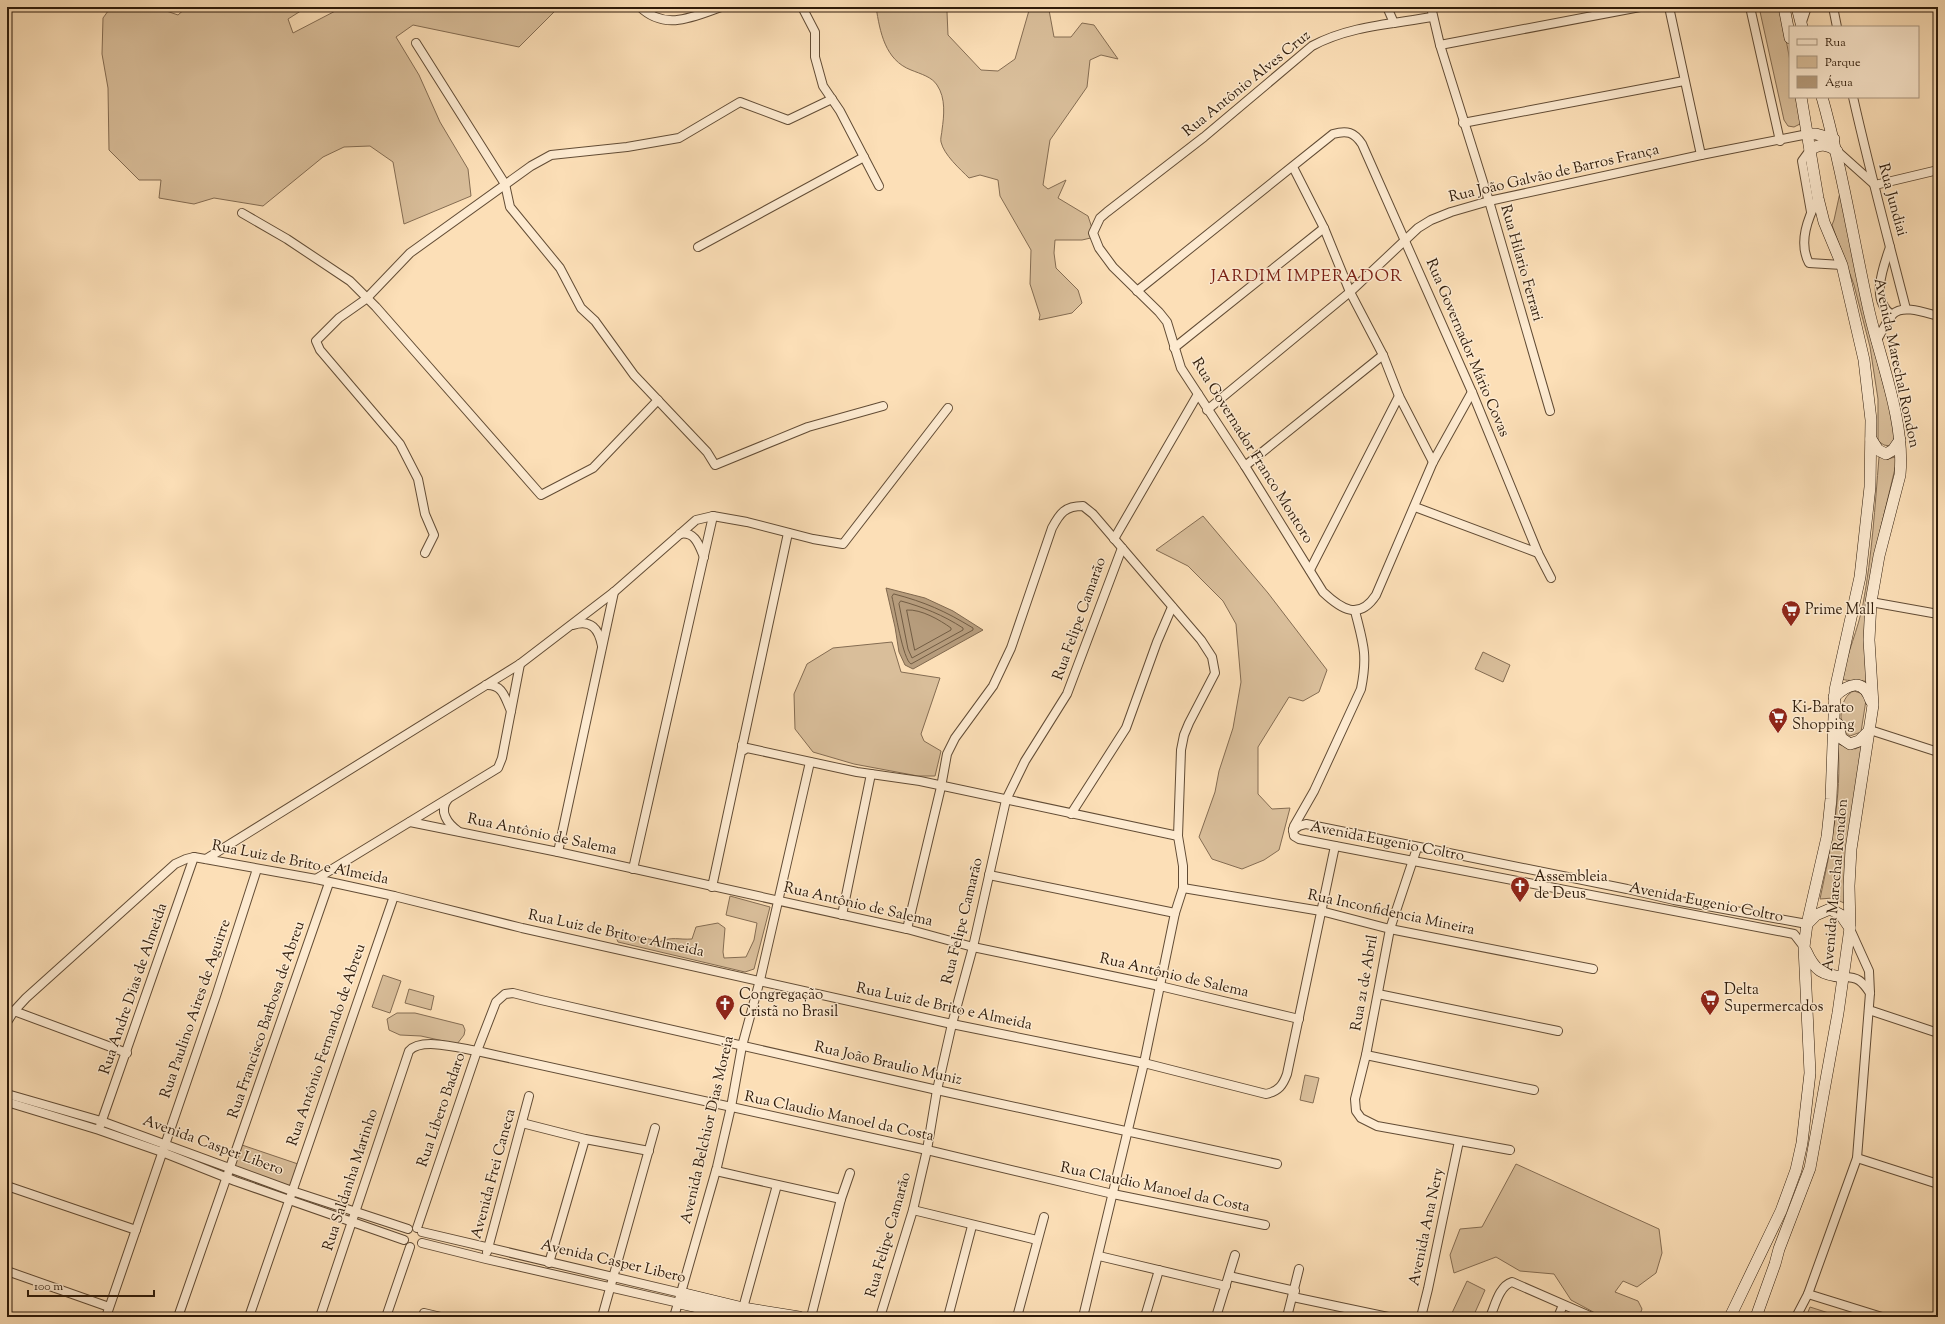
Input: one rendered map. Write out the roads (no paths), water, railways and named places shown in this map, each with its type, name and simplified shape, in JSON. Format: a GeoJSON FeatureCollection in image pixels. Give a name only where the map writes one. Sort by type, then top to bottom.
{"type":"FeatureCollection","features":[{"type":"Feature","properties":{"kind":"main road"},"geometry":{"type":"LineString","coordinates":[[1784,7],[1789,33]]}},
{"type":"Feature","properties":{"kind":"main road"},"geometry":{"type":"LineString","coordinates":[[1797,7],[1801,26]]}},
{"type":"Feature","properties":{"kind":"main road","name":"Avenida Marechal Rondon"},"geometry":{"type":"LineString","coordinates":[[1730,1317],[1781,1210],[1796,1170],[1802,1143],[1810,1073],[1804,947],[1806,924],[1827,837],[1831,799],[1834,701],[1838,669],[1860,577],[1870,487],[1871,420],[1866,375],[1854,313],[1842,265],[1824,222],[1818,198],[1801,98]]}},
{"type":"Feature","properties":{"kind":"main road","name":"Avenida Marechal Rondon"},"geometry":{"type":"LineString","coordinates":[[1756,1317],[1779,1249],[1810,1168],[1844,977],[1850,928],[1849,886],[1851,849],[1873,705],[1869,640],[1871,602],[1879,556],[1900,475],[1900,440],[1876,341],[1837,151],[1822,98]]}},
{"type":"Feature","properties":{"kind":"main road"},"geometry":{"type":"LineString","coordinates":[[1808,134],[1816,134],[1834,139]]}},
{"type":"Feature","properties":{"kind":"main road"},"geometry":{"type":"LineString","coordinates":[[1810,150],[1817,145],[1824,144],[1829,145],[1837,151]]}},
{"type":"Feature","properties":{"kind":"main road"},"geometry":{"type":"LineString","coordinates":[[1870,439],[1876,448],[1882,453],[1886,454],[1893,450],[1900,440]]}},
{"type":"Feature","properties":{"kind":"main road"},"geometry":{"type":"LineString","coordinates":[[1870,730],[1855,744],[1850,744],[1844,741],[1839,734],[1834,701],[1846,687],[1858,685],[1869,693],[1873,705]]}},
{"type":"Feature","properties":{"kind":"main road"},"geometry":{"type":"LineString","coordinates":[[1806,924],[1816,915],[1830,909],[1841,915],[1850,928]]}},
{"type":"Feature","properties":{"kind":"main road"},"geometry":{"type":"LineString","coordinates":[[1804,947],[1816,969],[1823,973],[1844,977]]}},
{"type":"Feature","properties":{"kind":"main road"},"geometry":{"type":"LineString","coordinates":[[1823,973],[1836,967],[1846,958]]}},
{"type":"Feature","properties":{"kind":"main road"},"geometry":{"type":"LineString","coordinates":[[1764,1317],[1775,1264]]}},
{"type":"Feature","properties":{"kind":"main road","name":"Avenida Casper Libero"},"geometry":{"type":"LineString","coordinates":[[680,1298],[742,1312],[799,1317]]}},
{"type":"Feature","properties":{"kind":"street"},"geometry":{"type":"LineString","coordinates":[[640,7],[655,18],[668,20],[692,17],[721,7]]}},
{"type":"Feature","properties":{"kind":"street"},"geometry":{"type":"LineString","coordinates":[[802,7],[815,32],[815,57],[823,86],[832,99],[879,186]]}},
{"type":"Feature","properties":{"kind":"street"},"geometry":{"type":"LineString","coordinates":[[1387,7],[1394,23]]}},
{"type":"Feature","properties":{"kind":"street","name":"Rua Hilario Ferrari"},"geometry":{"type":"LineString","coordinates":[[1431,7],[1440,45],[1463,123],[1489,201],[1550,412]]}},
{"type":"Feature","properties":{"kind":"street"},"geometry":{"type":"LineString","coordinates":[[1440,45],[1640,7]]}},
{"type":"Feature","properties":{"kind":"street"},"geometry":{"type":"LineString","coordinates":[[1669,7],[1701,155]]}},
{"type":"Feature","properties":{"kind":"street"},"geometry":{"type":"LineString","coordinates":[[1750,7],[1780,141]]}},
{"type":"Feature","properties":{"kind":"street"},"geometry":{"type":"LineString","coordinates":[[1801,26],[1807,7]]}},
{"type":"Feature","properties":{"kind":"street"},"geometry":{"type":"LineString","coordinates":[[1829,7],[1835,16]]}},
{"type":"Feature","properties":{"kind":"street"},"geometry":{"type":"LineString","coordinates":[[1833,7],[1837,26]]}},
{"type":"Feature","properties":{"kind":"street","name":"Rua Antônio Alves Cruz"},"geometry":{"type":"LineString","coordinates":[[1100,218],[1204,137],[1312,46],[1329,37],[1348,31],[1432,16]]}},
{"type":"Feature","properties":{"kind":"street"},"geometry":{"type":"LineString","coordinates":[[416,43],[505,184],[510,207],[560,268],[581,308],[595,321],[634,375],[707,452],[715,465],[808,426],[882,406]]}},
{"type":"Feature","properties":{"kind":"street"},"geometry":{"type":"LineString","coordinates":[[1463,123],[1684,81]]}},
{"type":"Feature","properties":{"kind":"street","name":"Rua Jundiai"},"geometry":{"type":"LineString","coordinates":[[1853,98],[1868,163],[1875,185],[1906,309]]}},
{"type":"Feature","properties":{"kind":"street"},"geometry":{"type":"LineString","coordinates":[[425,553],[434,535],[425,514],[418,479],[404,451],[400,444],[320,350],[316,341],[339,318],[367,298],[410,253],[505,184],[531,166],[551,155],[628,147],[679,138],[740,102],[788,120],[832,99]]}},
{"type":"Feature","properties":{"kind":"street","name":"Rua Governador Mário Covas"},"geometry":{"type":"LineString","coordinates":[[1293,167],[1333,134],[1342,131],[1351,132],[1357,136],[1362,144],[1472,392],[1538,553],[1552,578]]}},
{"type":"Feature","properties":{"kind":"street","name":"Rua João Galvão de Barros França"},"geometry":{"type":"LineString","coordinates":[[1208,410],[1350,292],[1405,241],[1431,220],[1451,212],[1489,201],[1701,155],[1780,141],[1808,134]]}},
{"type":"Feature","properties":{"kind":"street"},"geometry":{"type":"LineString","coordinates":[[1810,150],[1802,161],[1811,212]]}},
{"type":"Feature","properties":{"kind":"street"},"geometry":{"type":"LineString","coordinates":[[1837,151],[1875,185],[1938,170]]}},
{"type":"Feature","properties":{"kind":"street"},"geometry":{"type":"LineString","coordinates":[[698,247],[864,157]]}},
{"type":"Feature","properties":{"kind":"street"},"geometry":{"type":"LineString","coordinates":[[1137,291],[1293,167],[1324,228],[1350,292],[1383,355],[1399,396],[1433,462]]}},
{"type":"Feature","properties":{"kind":"street"},"geometry":{"type":"LineString","coordinates":[[1818,198],[1811,212],[1804,244],[1804,251],[1809,263],[1842,265]]}},
{"type":"Feature","properties":{"kind":"street"},"geometry":{"type":"LineString","coordinates":[[242,213],[287,239],[350,281],[367,298],[541,495],[593,468],[658,400]]}},
{"type":"Feature","properties":{"kind":"street","name":"Rua Governador Franco Montoro"},"geometry":{"type":"LineString","coordinates":[[1100,218],[1094,227],[1093,238],[1113,267],[1159,312],[1167,322],[1181,368],[1245,466],[1323,592],[1332,601],[1342,607],[1354,611]]}},
{"type":"Feature","properties":{"kind":"street"},"geometry":{"type":"LineString","coordinates":[[1174,348],[1324,228]]}},
{"type":"Feature","properties":{"kind":"street"},"geometry":{"type":"LineString","coordinates":[[1890,246],[1880,289],[1880,297],[1885,310],[1892,314]]}},
{"type":"Feature","properties":{"kind":"street"},"geometry":{"type":"LineString","coordinates":[[1876,341],[1892,314],[1898,311],[1906,309],[1938,316]]}},
{"type":"Feature","properties":{"kind":"street"},"geometry":{"type":"LineString","coordinates":[[1245,466],[1383,355]]}},
{"type":"Feature","properties":{"kind":"street"},"geometry":{"type":"LineString","coordinates":[[1293,830],[1314,791],[1361,689],[1365,651],[1354,611],[1370,605],[1376,595],[1433,462],[1472,392]]}},
{"type":"Feature","properties":{"kind":"street","name":"Rua Felipe Camarão"},"geometry":{"type":"LineString","coordinates":[[1114,539],[1198,394]]}},
{"type":"Feature","properties":{"kind":"street"},"geometry":{"type":"LineString","coordinates":[[1310,570],[1399,396]]}},
{"type":"Feature","properties":{"kind":"street"},"geometry":{"type":"LineString","coordinates":[[206,859],[520,664],[614,592],[696,520],[713,516],[747,522],[788,533],[843,544],[948,408]]}},
{"type":"Feature","properties":{"kind":"street"},"geometry":{"type":"LineString","coordinates":[[907,929],[941,787],[947,754],[955,738],[993,686],[1011,648],[1052,528],[1060,513],[1067,508],[1083,506],[1093,514],[1207,648],[1215,667],[1211,683],[1184,735],[1181,750],[1178,836],[1183,866],[1183,888],[1175,913],[1144,1063],[1099,1256],[1083,1317]]}},
{"type":"Feature","properties":{"kind":"street"},"geometry":{"type":"LineString","coordinates":[[1415,507],[1538,553]]}},
{"type":"Feature","properties":{"kind":"street"},"geometry":{"type":"LineString","coordinates":[[633,869],[713,516]]}},
{"type":"Feature","properties":{"kind":"street"},"geometry":{"type":"LineString","coordinates":[[680,534],[685,533],[696,539],[704,557]]}},
{"type":"Feature","properties":{"kind":"street"},"geometry":{"type":"LineString","coordinates":[[712,887],[788,533]]}},
{"type":"Feature","properties":{"kind":"street","name":"Rua Felipe Camarão"},"geometry":{"type":"LineString","coordinates":[[880,1317],[913,1210],[927,1150],[937,1090],[1006,800],[1025,761],[1067,694],[1122,548]]}},
{"type":"Feature","properties":{"kind":"street"},"geometry":{"type":"LineString","coordinates":[[558,852],[614,592]]}},
{"type":"Feature","properties":{"kind":"street"},"geometry":{"type":"LineString","coordinates":[[1871,602],[1938,614]]}},
{"type":"Feature","properties":{"kind":"street"},"geometry":{"type":"LineString","coordinates":[[1071,814],[1126,728],[1157,642],[1172,607]]}},
{"type":"Feature","properties":{"kind":"street"},"geometry":{"type":"LineString","coordinates":[[570,626],[583,623],[591,624],[595,627],[602,648]]}},
{"type":"Feature","properties":{"kind":"street"},"geometry":{"type":"LineString","coordinates":[[316,879],[498,768],[502,758],[520,664]]}},
{"type":"Feature","properties":{"kind":"street"},"geometry":{"type":"LineString","coordinates":[[485,685],[499,687],[511,711]]}},
{"type":"Feature","properties":{"kind":"street"},"geometry":{"type":"LineString","coordinates":[[1870,730],[1938,752]]}},
{"type":"Feature","properties":{"kind":"street"},"geometry":{"type":"LineString","coordinates":[[742,746],[744,750],[748,748],[872,774],[920,781],[941,787],[1178,836]]}},
{"type":"Feature","properties":{"kind":"street","name":"Avenida Belchior Dias Moreia"},"geometry":{"type":"LineString","coordinates":[[674,1317],[716,1171],[731,1107],[742,1046],[760,980],[810,762]]}},
{"type":"Feature","properties":{"kind":"street"},"geometry":{"type":"LineString","coordinates":[[842,915],[872,774]]}},
{"type":"Feature","properties":{"kind":"street"},"geometry":{"type":"LineString","coordinates":[[450,797],[445,804],[445,816],[451,826],[459,832]]}},
{"type":"Feature","properties":{"kind":"street","name":"Rua Antônio de Salema"},"geometry":{"type":"LineString","coordinates":[[410,822],[558,852],[907,929],[972,947],[1160,986],[1299,1019]]}},
{"type":"Feature","properties":{"kind":"street","name":"Avenida Eugenio Coltro"},"geometry":{"type":"LineString","coordinates":[[1804,947],[1794,934],[1299,839],[1294,836],[1293,830],[1306,824],[1417,848],[1627,889],[1674,900],[1806,924]]}},
{"type":"Feature","properties":{"kind":"street"},"geometry":{"type":"LineString","coordinates":[[1299,1019],[1335,846]]}},
{"type":"Feature","properties":{"kind":"street","name":"Rua 21 de Abril"},"geometry":{"type":"LineString","coordinates":[[1417,848],[1411,861],[1390,929],[1366,1055],[1354,1105],[1356,1111],[1366,1122],[1377,1126],[1459,1142]]}},
{"type":"Feature","properties":{"kind":"street","name":"Rua Luiz de Brito e Almeida"},"geometry":{"type":"LineString","coordinates":[[7,1022],[14,1011],[26,998],[175,864],[194,857],[316,879],[394,896],[522,928],[952,1024],[1144,1063],[1266,1094],[1277,1091],[1284,1082],[1299,1019]]}},
{"type":"Feature","properties":{"kind":"street","name":"Rua Andre Dias de Almeida"},"geometry":{"type":"LineString","coordinates":[[99,1130],[194,857]]}},
{"type":"Feature","properties":{"kind":"street","name":"Rua Paulino Aires de Aguirre"},"geometry":{"type":"LineString","coordinates":[[106,1317],[258,869]]}},
{"type":"Feature","properties":{"kind":"street"},"geometry":{"type":"LineString","coordinates":[[1545,886],[1547,874]]}},
{"type":"Feature","properties":{"kind":"street"},"geometry":{"type":"LineString","coordinates":[[989,875],[1175,913]]}},
{"type":"Feature","properties":{"kind":"street","name":"Rua Francisco Barbosa de Abreu"},"geometry":{"type":"LineString","coordinates":[[178,1317],[228,1177],[329,883]]}},
{"type":"Feature","properties":{"kind":"street","name":"Rua Inconfidencia Mineira"},"geometry":{"type":"LineString","coordinates":[[1183,888],[1321,911],[1390,929],[1593,969]]}},
{"type":"Feature","properties":{"kind":"street","name":"Rua Antônio Fernando de Abreu"},"geometry":{"type":"LineString","coordinates":[[249,1317],[394,896]]}},
{"type":"Feature","properties":{"kind":"street"},"geometry":{"type":"LineString","coordinates":[[1674,900],[1674,910]]}},
{"type":"Feature","properties":{"kind":"street"},"geometry":{"type":"LineString","coordinates":[[1796,1317],[1808,1294],[1857,1158],[1870,993],[1869,971],[1850,928]]}},
{"type":"Feature","properties":{"kind":"street"},"geometry":{"type":"LineString","coordinates":[[1844,977],[1862,980],[1870,993]]}},
{"type":"Feature","properties":{"kind":"street","name":"Rua João Braulio Muniz"},"geometry":{"type":"LineString","coordinates":[[496,1002],[505,994],[513,993],[937,1090],[1277,1164]]}},
{"type":"Feature","properties":{"kind":"street"},"geometry":{"type":"LineString","coordinates":[[1378,994],[1558,1031]]}},
{"type":"Feature","properties":{"kind":"street","name":"Rua Libero Badaro"},"geometry":{"type":"LineString","coordinates":[[420,1230],[477,1051],[496,1002]]}},
{"type":"Feature","properties":{"kind":"street"},"geometry":{"type":"LineString","coordinates":[[1869,1010],[1938,1033]]}},
{"type":"Feature","properties":{"kind":"street"},"geometry":{"type":"LineString","coordinates":[[14,1011],[127,1053]]}},
{"type":"Feature","properties":{"kind":"street","name":"Rua Claudio Manoel da Costa"},"geometry":{"type":"LineString","coordinates":[[409,1052],[413,1047],[419,1044],[477,1051],[927,1150],[1113,1194],[1265,1225]]}},
{"type":"Feature","properties":{"kind":"street","name":"Rua Saldanha Marinho"},"geometry":{"type":"LineString","coordinates":[[320,1317],[409,1052]]}},
{"type":"Feature","properties":{"kind":"street"},"geometry":{"type":"LineString","coordinates":[[1366,1055],[1534,1090]]}},
{"type":"Feature","properties":{"kind":"street","name":"Avenida Casper Libero"},"geometry":{"type":"LineString","coordinates":[[7,1094],[102,1121],[228,1177],[291,1195],[356,1211],[408,1229]]}},
{"type":"Feature","properties":{"kind":"street","name":"Avenida Frei Caneca"},"geometry":{"type":"LineString","coordinates":[[486,1259],[529,1096]]}},
{"type":"Feature","properties":{"kind":"street","name":"Avenida Casper Libero"},"geometry":{"type":"LineString","coordinates":[[7,1102],[99,1130],[231,1167],[352,1223],[404,1240]]}},
{"type":"Feature","properties":{"kind":"street"},"geometry":{"type":"LineString","coordinates":[[522,1123],[585,1139],[649,1151]]}},
{"type":"Feature","properties":{"kind":"street"},"geometry":{"type":"LineString","coordinates":[[602,1317],[655,1128]]}},
{"type":"Feature","properties":{"kind":"street"},"geometry":{"type":"LineString","coordinates":[[549,1263],[585,1139]]}},
{"type":"Feature","properties":{"kind":"street"},"geometry":{"type":"LineString","coordinates":[[1459,1142],[1510,1150]]}},
{"type":"Feature","properties":{"kind":"street","name":"Avenida Ana Nery"},"geometry":{"type":"LineString","coordinates":[[1420,1317],[1428,1289],[1459,1142]]}},
{"type":"Feature","properties":{"kind":"street"},"geometry":{"type":"LineString","coordinates":[[1857,1158],[1938,1184]]}},
{"type":"Feature","properties":{"kind":"street"},"geometry":{"type":"LineString","coordinates":[[716,1171],[841,1199]]}},
{"type":"Feature","properties":{"kind":"street"},"geometry":{"type":"LineString","coordinates":[[810,1317],[841,1199],[850,1173]]}},
{"type":"Feature","properties":{"kind":"street"},"geometry":{"type":"LineString","coordinates":[[742,1312],[777,1185]]}},
{"type":"Feature","properties":{"kind":"street"},"geometry":{"type":"LineString","coordinates":[[7,1186],[136,1230]]}},
{"type":"Feature","properties":{"kind":"street"},"geometry":{"type":"LineString","coordinates":[[913,1210],[972,1226],[1037,1240]]}},
{"type":"Feature","properties":{"kind":"street"},"geometry":{"type":"LineString","coordinates":[[1017,1317],[1044,1217]]}},
{"type":"Feature","properties":{"kind":"street"},"geometry":{"type":"LineString","coordinates":[[948,1317],[972,1226]]}},
{"type":"Feature","properties":{"kind":"street"},"geometry":{"type":"LineString","coordinates":[[412,1227],[420,1230],[424,1236],[422,1243],[417,1247],[410,1247],[404,1240],[404,1233],[412,1227]]}},
{"type":"Feature","properties":{"kind":"street","name":"Avenida Casper Libero"},"geometry":{"type":"LineString","coordinates":[[420,1230],[614,1278],[680,1298]]}},
{"type":"Feature","properties":{"kind":"street","name":"Avenida Casper Libero"},"geometry":{"type":"LineString","coordinates":[[422,1243],[611,1287],[680,1298]]}},
{"type":"Feature","properties":{"kind":"street"},"geometry":{"type":"LineString","coordinates":[[386,1317],[410,1247]]}},
{"type":"Feature","properties":{"kind":"street"},"geometry":{"type":"LineString","coordinates":[[1216,1317],[1235,1255]]}},
{"type":"Feature","properties":{"kind":"street"},"geometry":{"type":"LineString","coordinates":[[1099,1256],[1226,1286]]}},
{"type":"Feature","properties":{"kind":"street"},"geometry":{"type":"LineString","coordinates":[[1287,1317],[1294,1294],[1299,1269]]}},
{"type":"Feature","properties":{"kind":"street"},"geometry":{"type":"LineString","coordinates":[[1145,1317],[1159,1270]]}},
{"type":"Feature","properties":{"kind":"street"},"geometry":{"type":"LineString","coordinates":[[7,1271],[109,1307]]}},
{"type":"Feature","properties":{"kind":"street"},"geometry":{"type":"LineString","coordinates":[[1228,1276],[1294,1294],[1354,1314],[1388,1317]]}},
{"type":"Feature","properties":{"kind":"street"},"geometry":{"type":"LineString","coordinates":[[1490,1317],[1502,1289],[1507,1284],[1512,1282],[1592,1317]]}},
{"type":"Feature","properties":{"kind":"street"},"geometry":{"type":"LineString","coordinates":[[1808,1294],[1882,1317]]}},
{"type":"Feature","properties":{"kind":"street"},"geometry":{"type":"LineString","coordinates":[[1558,1317],[1563,1305]]}},
{"type":"Feature","properties":{"kind":"street"},"geometry":{"type":"LineString","coordinates":[[424,1313],[441,1317]]}},
{"type":"Feature","properties":{"kind":"water"},"geometry":{"type":"Polygon","coordinates":[[[886,588],[925,598],[953,611],[983,630],[913,669],[905,665],[899,652],[886,588]]]}},
{"type":"Feature","properties":{"kind":"place","name":"Prime Mall"},"geometry":{"type":"Point","coordinates":[1791,627]}},
{"type":"Feature","properties":{"kind":"place","name":"Ki-Barato Shopping"},"geometry":{"type":"Point","coordinates":[1778,734]}},
{"type":"Feature","properties":{"kind":"place","name":"Assembleia de Deus"},"geometry":{"type":"Point","coordinates":[1520,903]}},
{"type":"Feature","properties":{"kind":"place","name":"Delta Supermercados"},"geometry":{"type":"Point","coordinates":[1710,1016]}},
{"type":"Feature","properties":{"kind":"place","name":"Congregação Cristã no Brasil"},"geometry":{"type":"Point","coordinates":[725,1021]}},
{"type":"Feature","properties":{"kind":"district","name":"JARDIM IMPERADOR"},"geometry":{"type":"Point","coordinates":[1307,277]}}]}
